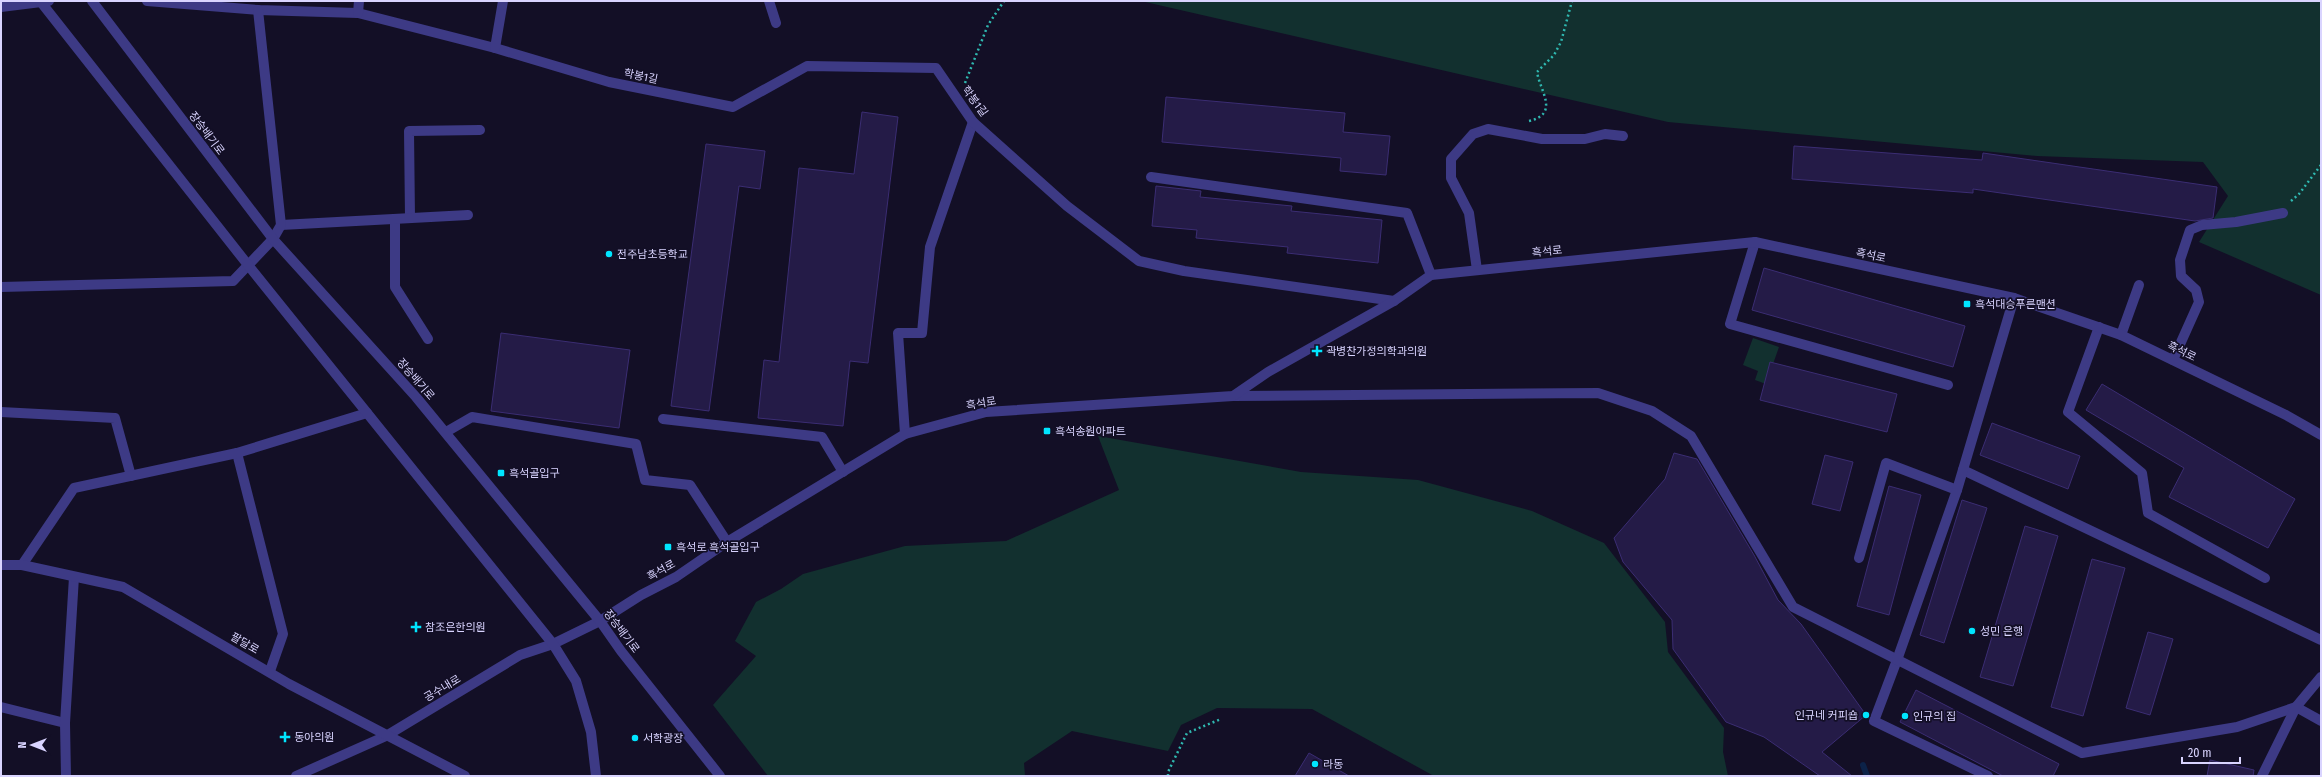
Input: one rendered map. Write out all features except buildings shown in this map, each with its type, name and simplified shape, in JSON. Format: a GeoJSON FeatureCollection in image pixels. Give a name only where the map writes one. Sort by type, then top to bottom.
{"type":"FeatureCollection","features":[{"type":"Feature","properties":{"kind":"street"},"geometry":{"type":"LineString","coordinates":[[1,7],[43,1],[248,265],[553,644],[576,681],[591,732],[596,776]]}},
{"type":"Feature","properties":{"kind":"street","name":"장승배기로"},"geometry":{"type":"LineString","coordinates":[[92,1],[273,239],[308,275],[446,432],[600,621],[621,651],[720,776]]}},
{"type":"Feature","properties":{"kind":"street","name":"학봉1길"},"geometry":{"type":"LineString","coordinates":[[147,1],[258,10],[358,13],[495,48],[609,82],[733,107],[808,66],[936,68],[973,122],[1067,206],[1139,261],[1184,271],[1394,301]]}},
{"type":"Feature","properties":{"kind":"street"},"geometry":{"type":"LineString","coordinates":[[358,13],[359,1]]}},
{"type":"Feature","properties":{"kind":"street"},"geometry":{"type":"LineString","coordinates":[[495,48],[503,1]]}},
{"type":"Feature","properties":{"kind":"street"},"geometry":{"type":"LineString","coordinates":[[769,1],[776,23]]}},
{"type":"Feature","properties":{"kind":"street"},"geometry":{"type":"LineString","coordinates":[[1,287],[233,281],[273,239],[281,225],[258,10]]}},
{"type":"Feature","properties":{"kind":"street"},"geometry":{"type":"LineString","coordinates":[[905,434],[898,333],[922,333],[930,247],[973,122]]}},
{"type":"Feature","properties":{"kind":"street"},"geometry":{"type":"LineString","coordinates":[[1477,270],[1469,213],[1451,178],[1451,160],[1473,134],[1488,129],[1542,140],[1585,139],[1605,134],[1623,136]]}},
{"type":"Feature","properties":{"kind":"street"},"geometry":{"type":"LineString","coordinates":[[410,218],[409,130],[480,130]]}},
{"type":"Feature","properties":{"kind":"street"},"geometry":{"type":"LineString","coordinates":[[1151,177],[1407,213],[1431,275]]}},
{"type":"Feature","properties":{"kind":"street"},"geometry":{"type":"LineString","coordinates":[[2173,360],[2199,302],[2196,290],[2181,276],[2180,260],[2190,230],[2202,225],[2236,222],[2282,213]]}},
{"type":"Feature","properties":{"kind":"street"},"geometry":{"type":"LineString","coordinates":[[281,225],[468,215]]}},
{"type":"Feature","properties":{"kind":"street"},"geometry":{"type":"LineString","coordinates":[[395,219],[395,287],[428,339]]}},
{"type":"Feature","properties":{"kind":"street"},"geometry":{"type":"LineString","coordinates":[[1755,242],[1730,324],[1948,385]]}},
{"type":"Feature","properties":{"kind":"street","name":"흑석로"},"geometry":{"type":"LineString","coordinates":[[600,621],[641,595],[676,577],[727,542],[905,434],[986,412],[1233,396],[1268,372],[1394,301],[1431,275],[1477,270],[1755,242],[2014,298],[2121,335],[2286,415],[2321,435]]}},
{"type":"Feature","properties":{"kind":"street"},"geometry":{"type":"LineString","coordinates":[[2121,335],[2139,284]]}},
{"type":"Feature","properties":{"kind":"street"},"geometry":{"type":"LineString","coordinates":[[1988,776],[1874,721],[1957,490],[2014,298]]}},
{"type":"Feature","properties":{"kind":"street"},"geometry":{"type":"LineString","coordinates":[[2099,328],[2068,412],[2142,473],[2148,513],[2265,578]]}},
{"type":"Feature","properties":{"kind":"street"},"geometry":{"type":"LineString","coordinates":[[1233,396],[1598,393],[1652,411],[1691,436],[1793,607],[2082,753],[2237,727],[2296,707],[2321,721]]}},
{"type":"Feature","properties":{"kind":"street"},"geometry":{"type":"LineString","coordinates":[[1,412],[115,418],[131,476]]}},
{"type":"Feature","properties":{"kind":"street"},"geometry":{"type":"LineString","coordinates":[[22,565],[74,488],[237,453],[367,413]]}},
{"type":"Feature","properties":{"kind":"street"},"geometry":{"type":"LineString","coordinates":[[446,432],[472,417],[636,444],[645,480],[690,485],[727,542]]}},
{"type":"Feature","properties":{"kind":"street"},"geometry":{"type":"LineString","coordinates":[[663,419],[822,437],[843,472]]}},
{"type":"Feature","properties":{"kind":"street"},"geometry":{"type":"LineString","coordinates":[[237,453],[283,634],[270,671]]}},
{"type":"Feature","properties":{"kind":"street"},"geometry":{"type":"LineString","coordinates":[[1860,558],[1886,463],[1957,490]]}},
{"type":"Feature","properties":{"kind":"street"},"geometry":{"type":"LineString","coordinates":[[1963,470],[2321,640]]}},
{"type":"Feature","properties":{"kind":"street","name":"팔달로"},"geometry":{"type":"LineString","coordinates":[[1,565],[22,565],[123,587],[386,736],[465,776]]}},
{"type":"Feature","properties":{"kind":"street"},"geometry":{"type":"LineString","coordinates":[[66,776],[65,723],[74,576]]}},
{"type":"Feature","properties":{"kind":"street","name":"공수내로"},"geometry":{"type":"LineString","coordinates":[[296,776],[386,736],[520,655],[553,644],[600,621]]}},
{"type":"Feature","properties":{"kind":"street"},"geometry":{"type":"LineString","coordinates":[[2262,776],[2296,707],[2321,677]]}},
{"type":"Feature","properties":{"kind":"street"},"geometry":{"type":"LineString","coordinates":[[1,707],[65,723]]}},
{"type":"Feature","properties":{"kind":"path"},"geometry":{"type":"LineString","coordinates":[[958,100],[988,26],[1004,1]]}},
{"type":"Feature","properties":{"kind":"path"},"geometry":{"type":"LineString","coordinates":[[1524,121],[1540,118],[1544,113],[1546,97],[1537,72],[1554,56],[1561,42],[1572,1]]}},
{"type":"Feature","properties":{"kind":"path"},"geometry":{"type":"LineString","coordinates":[[2282,213],[2299,194],[2321,165]]}},
{"type":"Feature","properties":{"kind":"path"},"geometry":{"type":"LineString","coordinates":[[1168,776],[1168,772],[1187,733],[1220,719]]}},
{"type":"Feature","properties":{"kind":"green space"},"geometry":{"type":"Polygon","coordinates":[[[1141,1],[2321,1],[2321,295],[2199,242],[2228,196],[2203,162],[2037,156],[1668,122],[1141,1]]]}},
{"type":"Feature","properties":{"kind":"green space"},"geometry":{"type":"Polygon","coordinates":[[[1753,338],[1779,347],[1766,384],[1755,380],[1758,371],[1743,365],[1753,338]]]}},
{"type":"Feature","properties":{"kind":"green space"},"geometry":{"type":"Polygon","coordinates":[[[1098,436],[1301,472],[1418,480],[1532,511],[1604,543],[1665,622],[1668,652],[1724,728],[1723,752],[1728,776],[1434,776],[1312,709],[1217,708],[1181,725],[1168,751],[1072,731],[1024,763],[1025,776],[768,776],[713,705],[756,656],[735,641],[756,602],[781,589],[803,574],[905,546],[1006,541],[1119,490],[1098,436]]]}},
{"type":"Feature","properties":{"kind":"waterway"},"geometry":{"type":"LineString","coordinates":[[1863,765],[1867,776]]}},
{"type":"Feature","properties":{"kind":"place","name":"전주남초등학교"},"geometry":{"type":"Point","coordinates":[609,254]}},
{"type":"Feature","properties":{"kind":"place","name":"흑석대승푸른맨션"},"geometry":{"type":"Point","coordinates":[1967,304]}},
{"type":"Feature","properties":{"kind":"place","name":"곽병찬가정의학과의원"},"geometry":{"type":"Point","coordinates":[1317,351]}},
{"type":"Feature","properties":{"kind":"place","name":"흑석송원아파트"},"geometry":{"type":"Point","coordinates":[1047,431]}},
{"type":"Feature","properties":{"kind":"place","name":"흑석골입구"},"geometry":{"type":"Point","coordinates":[501,473]}},
{"type":"Feature","properties":{"kind":"place","name":"흑석로 흑석골입구"},"geometry":{"type":"Point","coordinates":[668,547]}},
{"type":"Feature","properties":{"kind":"place","name":"참조은한의원"},"geometry":{"type":"Point","coordinates":[416,627]}},
{"type":"Feature","properties":{"kind":"place","name":"성민 은행"},"geometry":{"type":"Point","coordinates":[1972,631]}},
{"type":"Feature","properties":{"kind":"place","name":"인규네 커피숍"},"geometry":{"type":"Point","coordinates":[1866,715]}},
{"type":"Feature","properties":{"kind":"place","name":"인규의 집"},"geometry":{"type":"Point","coordinates":[1905,716]}},
{"type":"Feature","properties":{"kind":"place","name":"동아의원"},"geometry":{"type":"Point","coordinates":[285,737]}},
{"type":"Feature","properties":{"kind":"place","name":"서학광장"},"geometry":{"type":"Point","coordinates":[635,738]}},
{"type":"Feature","properties":{"kind":"place","name":"라동"},"geometry":{"type":"Point","coordinates":[1315,764]}}]}
